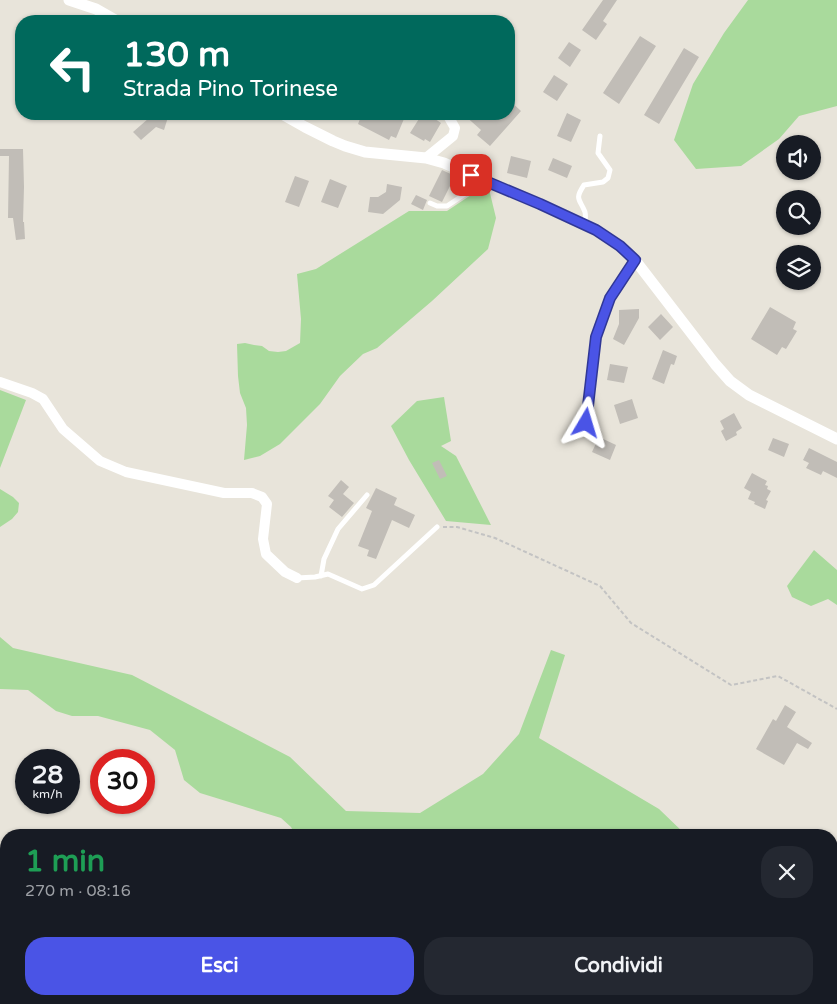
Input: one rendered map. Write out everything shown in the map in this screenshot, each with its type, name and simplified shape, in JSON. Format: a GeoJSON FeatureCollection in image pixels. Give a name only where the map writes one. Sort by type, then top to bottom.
{"type":"FeatureCollection","features":[{"type":"Feature","properties":{"kind":"street"},"geometry":{"type":"LineString","coordinates":[[69,0],[106,15]]}},
{"type":"Feature","properties":{"kind":"street"},"geometry":{"type":"LineString","coordinates":[[292,120],[333,141],[365,152],[426,158],[444,164],[540,204],[596,230],[620,246],[635,260],[730,381],[749,395],[837,439]]}},
{"type":"Feature","properties":{"kind":"street"},"geometry":{"type":"LineString","coordinates":[[426,158],[453,136],[455,128],[450,120]]}},
{"type":"Feature","properties":{"kind":"street"},"geometry":{"type":"LineString","coordinates":[[586,423],[596,337],[610,298],[635,260]]}},
{"type":"Feature","properties":{"kind":"street"},"geometry":{"type":"LineString","coordinates":[[0,382],[32,393],[43,399],[63,428],[100,462],[126,472],[224,493],[252,493],[262,497],[267,504],[263,538],[266,554],[285,572],[297,578]]}},
{"type":"Feature","properties":{"kind":"lane"},"geometry":{"type":"LineString","coordinates":[[585,226],[585,214],[579,202],[579,193],[584,185],[603,182],[608,178],[610,170],[598,153],[600,136]]}},
{"type":"Feature","properties":{"kind":"lane"},"geometry":{"type":"LineString","coordinates":[[430,203],[437,206],[447,206],[484,181]]}},
{"type":"Feature","properties":{"kind":"lane"},"geometry":{"type":"LineString","coordinates":[[321,576],[324,559],[338,530],[366,495]]}},
{"type":"Feature","properties":{"kind":"lane"},"geometry":{"type":"LineString","coordinates":[[297,578],[328,574],[362,589],[374,585],[438,527]]}},
{"type":"Feature","properties":{"kind":"path"},"geometry":{"type":"LineString","coordinates":[[438,527],[457,527],[495,538],[600,586],[631,623],[731,685],[778,676],[837,709]]}},
{"type":"Feature","properties":{"kind":"green space"},"geometry":{"type":"Polygon","coordinates":[[[748,0],[837,0],[837,106],[799,116],[782,135],[776,135],[776,141],[741,166],[696,169],[674,140],[693,84],[724,33],[748,0]]]}},
{"type":"Feature","properties":{"kind":"green space"},"geometry":{"type":"Polygon","coordinates":[[[489,189],[496,218],[488,249],[432,301],[377,348],[363,354],[340,376],[320,404],[280,444],[260,456],[244,460],[247,425],[246,408],[240,393],[237,344],[245,343],[262,346],[269,351],[278,352],[286,351],[300,343],[301,319],[297,274],[316,269],[409,211],[447,211],[471,195],[489,189]]]}},
{"type":"Feature","properties":{"kind":"green space"},"geometry":{"type":"Polygon","coordinates":[[[0,390],[26,400],[0,468],[0,390]]]}},
{"type":"Feature","properties":{"kind":"green space"},"geometry":{"type":"Polygon","coordinates":[[[444,397],[451,441],[441,446],[456,456],[491,525],[446,521],[391,426],[417,401],[444,397]]]}},
{"type":"Feature","properties":{"kind":"green space"},"geometry":{"type":"Polygon","coordinates":[[[0,489],[19,503],[18,512],[12,519],[0,527],[0,489]]]}},
{"type":"Feature","properties":{"kind":"green space"},"geometry":{"type":"Polygon","coordinates":[[[814,550],[837,570],[837,605],[828,599],[811,606],[792,597],[787,586],[814,550]]]}},
{"type":"Feature","properties":{"kind":"green space"},"geometry":{"type":"Polygon","coordinates":[[[0,637],[13,648],[132,675],[290,757],[346,811],[420,813],[483,774],[519,734],[551,650],[565,655],[539,738],[659,809],[680,829],[292,829],[281,818],[200,793],[184,780],[175,750],[150,730],[98,716],[72,716],[56,711],[28,690],[0,689],[0,637]]]}},
{"type":"Feature","properties":{"kind":"building"},"geometry":{"type":"Polygon","coordinates":[[[603,0],[617,0],[603,21],[607,24],[596,40],[582,30],[603,0]]]}},
{"type":"Feature","properties":{"kind":"building"},"geometry":{"type":"Polygon","coordinates":[[[640,36],[656,46],[619,104],[603,93],[640,36]]]}},
{"type":"Feature","properties":{"kind":"building"},"geometry":{"type":"Polygon","coordinates":[[[569,42],[581,50],[570,67],[558,58],[569,42]]]}},
{"type":"Feature","properties":{"kind":"building"},"geometry":{"type":"Polygon","coordinates":[[[684,48],[699,57],[659,124],[644,115],[684,48]]]}},
{"type":"Feature","properties":{"kind":"building"},"geometry":{"type":"Polygon","coordinates":[[[554,75],[568,84],[557,101],[543,92],[554,75]]]}},
{"type":"Feature","properties":{"kind":"building"},"geometry":{"type":"Polygon","coordinates":[[[515,106],[521,111],[515,118],[515,106]]]}},
{"type":"Feature","properties":{"kind":"building"},"geometry":{"type":"Polygon","coordinates":[[[567,113],[581,120],[571,142],[557,136],[567,113]]]}},
{"type":"Feature","properties":{"kind":"building"},"geometry":{"type":"Polygon","coordinates":[[[147,120],[167,120],[164,130],[156,127],[141,140],[133,132],[147,120]]]}},
{"type":"Feature","properties":{"kind":"building"},"geometry":{"type":"Polygon","coordinates":[[[360,120],[404,120],[396,138],[391,136],[389,140],[358,124],[360,120]]]}},
{"type":"Feature","properties":{"kind":"building"},"geometry":{"type":"Polygon","coordinates":[[[418,120],[437,120],[441,123],[430,142],[425,139],[424,141],[410,133],[418,120]]]}},
{"type":"Feature","properties":{"kind":"building"},"geometry":{"type":"Polygon","coordinates":[[[470,120],[513,120],[490,146],[477,135],[481,130],[470,120]]]}},
{"type":"Feature","properties":{"kind":"building"},"geometry":{"type":"Polygon","coordinates":[[[0,149],[23,149],[23,222],[25,239],[16,240],[13,218],[8,218],[9,156],[0,156],[0,149]]]}},
{"type":"Feature","properties":{"kind":"building"},"geometry":{"type":"Polygon","coordinates":[[[511,156],[531,161],[527,178],[507,173],[511,156]]]}},
{"type":"Feature","properties":{"kind":"building"},"geometry":{"type":"Polygon","coordinates":[[[553,158],[572,166],[567,178],[548,170],[553,158]]]}},
{"type":"Feature","properties":{"kind":"building"},"geometry":{"type":"Polygon","coordinates":[[[442,170],[455,176],[442,202],[429,196],[442,170]]]}},
{"type":"Feature","properties":{"kind":"building"},"geometry":{"type":"Polygon","coordinates":[[[295,176],[309,181],[299,207],[285,202],[295,176]]]}},
{"type":"Feature","properties":{"kind":"building"},"geometry":{"type":"Polygon","coordinates":[[[330,179],[347,186],[338,208],[321,202],[330,179]]]}},
{"type":"Feature","properties":{"kind":"building"},"geometry":{"type":"Polygon","coordinates":[[[387,184],[402,187],[400,200],[383,214],[368,212],[370,197],[378,197],[386,192],[387,184]]]}},
{"type":"Feature","properties":{"kind":"building"},"geometry":{"type":"Polygon","coordinates":[[[416,195],[427,200],[423,210],[411,204],[416,195]]]}},
{"type":"Feature","properties":{"kind":"building"},"geometry":{"type":"Polygon","coordinates":[[[770,307],[796,322],[793,329],[797,331],[786,349],[782,347],[777,355],[751,339],[770,307]]]}},
{"type":"Feature","properties":{"kind":"building"},"geometry":{"type":"Polygon","coordinates":[[[639,309],[639,318],[624,345],[613,339],[619,324],[619,310],[639,309]]]}},
{"type":"Feature","properties":{"kind":"building"},"geometry":{"type":"Polygon","coordinates":[[[661,314],[673,327],[660,340],[648,327],[661,314]]]}},
{"type":"Feature","properties":{"kind":"building"},"geometry":{"type":"Polygon","coordinates":[[[663,350],[677,356],[674,365],[671,364],[664,384],[652,379],[663,350]]]}},
{"type":"Feature","properties":{"kind":"building"},"geometry":{"type":"Polygon","coordinates":[[[610,364],[628,367],[624,383],[607,380],[610,364]]]}},
{"type":"Feature","properties":{"kind":"building"},"geometry":{"type":"Polygon","coordinates":[[[632,399],[638,418],[620,424],[614,405],[632,399]]]}},
{"type":"Feature","properties":{"kind":"building"},"geometry":{"type":"Polygon","coordinates":[[[734,413],[742,428],[736,432],[737,435],[726,441],[721,431],[724,429],[720,421],[734,413]]]}},
{"type":"Feature","properties":{"kind":"building"},"geometry":{"type":"Polygon","coordinates":[[[599,437],[616,445],[610,460],[592,452],[599,437]]]}},
{"type":"Feature","properties":{"kind":"building"},"geometry":{"type":"Polygon","coordinates":[[[773,438],[789,444],[784,457],[768,450],[773,438]]]}},
{"type":"Feature","properties":{"kind":"building"},"geometry":{"type":"Polygon","coordinates":[[[809,448],[837,462],[837,478],[823,471],[821,475],[806,468],[809,463],[803,460],[809,448]]]}},
{"type":"Feature","properties":{"kind":"building"},"geometry":{"type":"Polygon","coordinates":[[[439,460],[447,476],[440,479],[432,463],[439,460]]]}},
{"type":"Feature","properties":{"kind":"building"},"geometry":{"type":"Polygon","coordinates":[[[752,473],[767,481],[765,485],[771,491],[766,500],[768,501],[765,509],[748,499],[751,492],[744,488],[752,473]]]}},
{"type":"Feature","properties":{"kind":"building"},"geometry":{"type":"Polygon","coordinates":[[[341,480],[349,487],[343,494],[354,503],[342,517],[329,507],[334,500],[328,496],[341,480]]]}},
{"type":"Feature","properties":{"kind":"building"},"geometry":{"type":"Polygon","coordinates":[[[376,488],[397,498],[394,505],[415,515],[409,528],[392,520],[376,559],[367,556],[369,550],[358,546],[372,511],[366,508],[376,488]]]}},
{"type":"Feature","properties":{"kind":"building"},"geometry":{"type":"Polygon","coordinates":[[[785,705],[796,712],[787,727],[812,743],[808,749],[797,743],[784,765],[756,749],[773,719],[776,721],[785,705]]]}},
{"type":"Feature","properties":{"kind":"route"},"geometry":{"type":"LineString","coordinates":[[471,175],[596,230],[620,246],[635,260],[610,298],[596,337],[586,423]]}}]}
